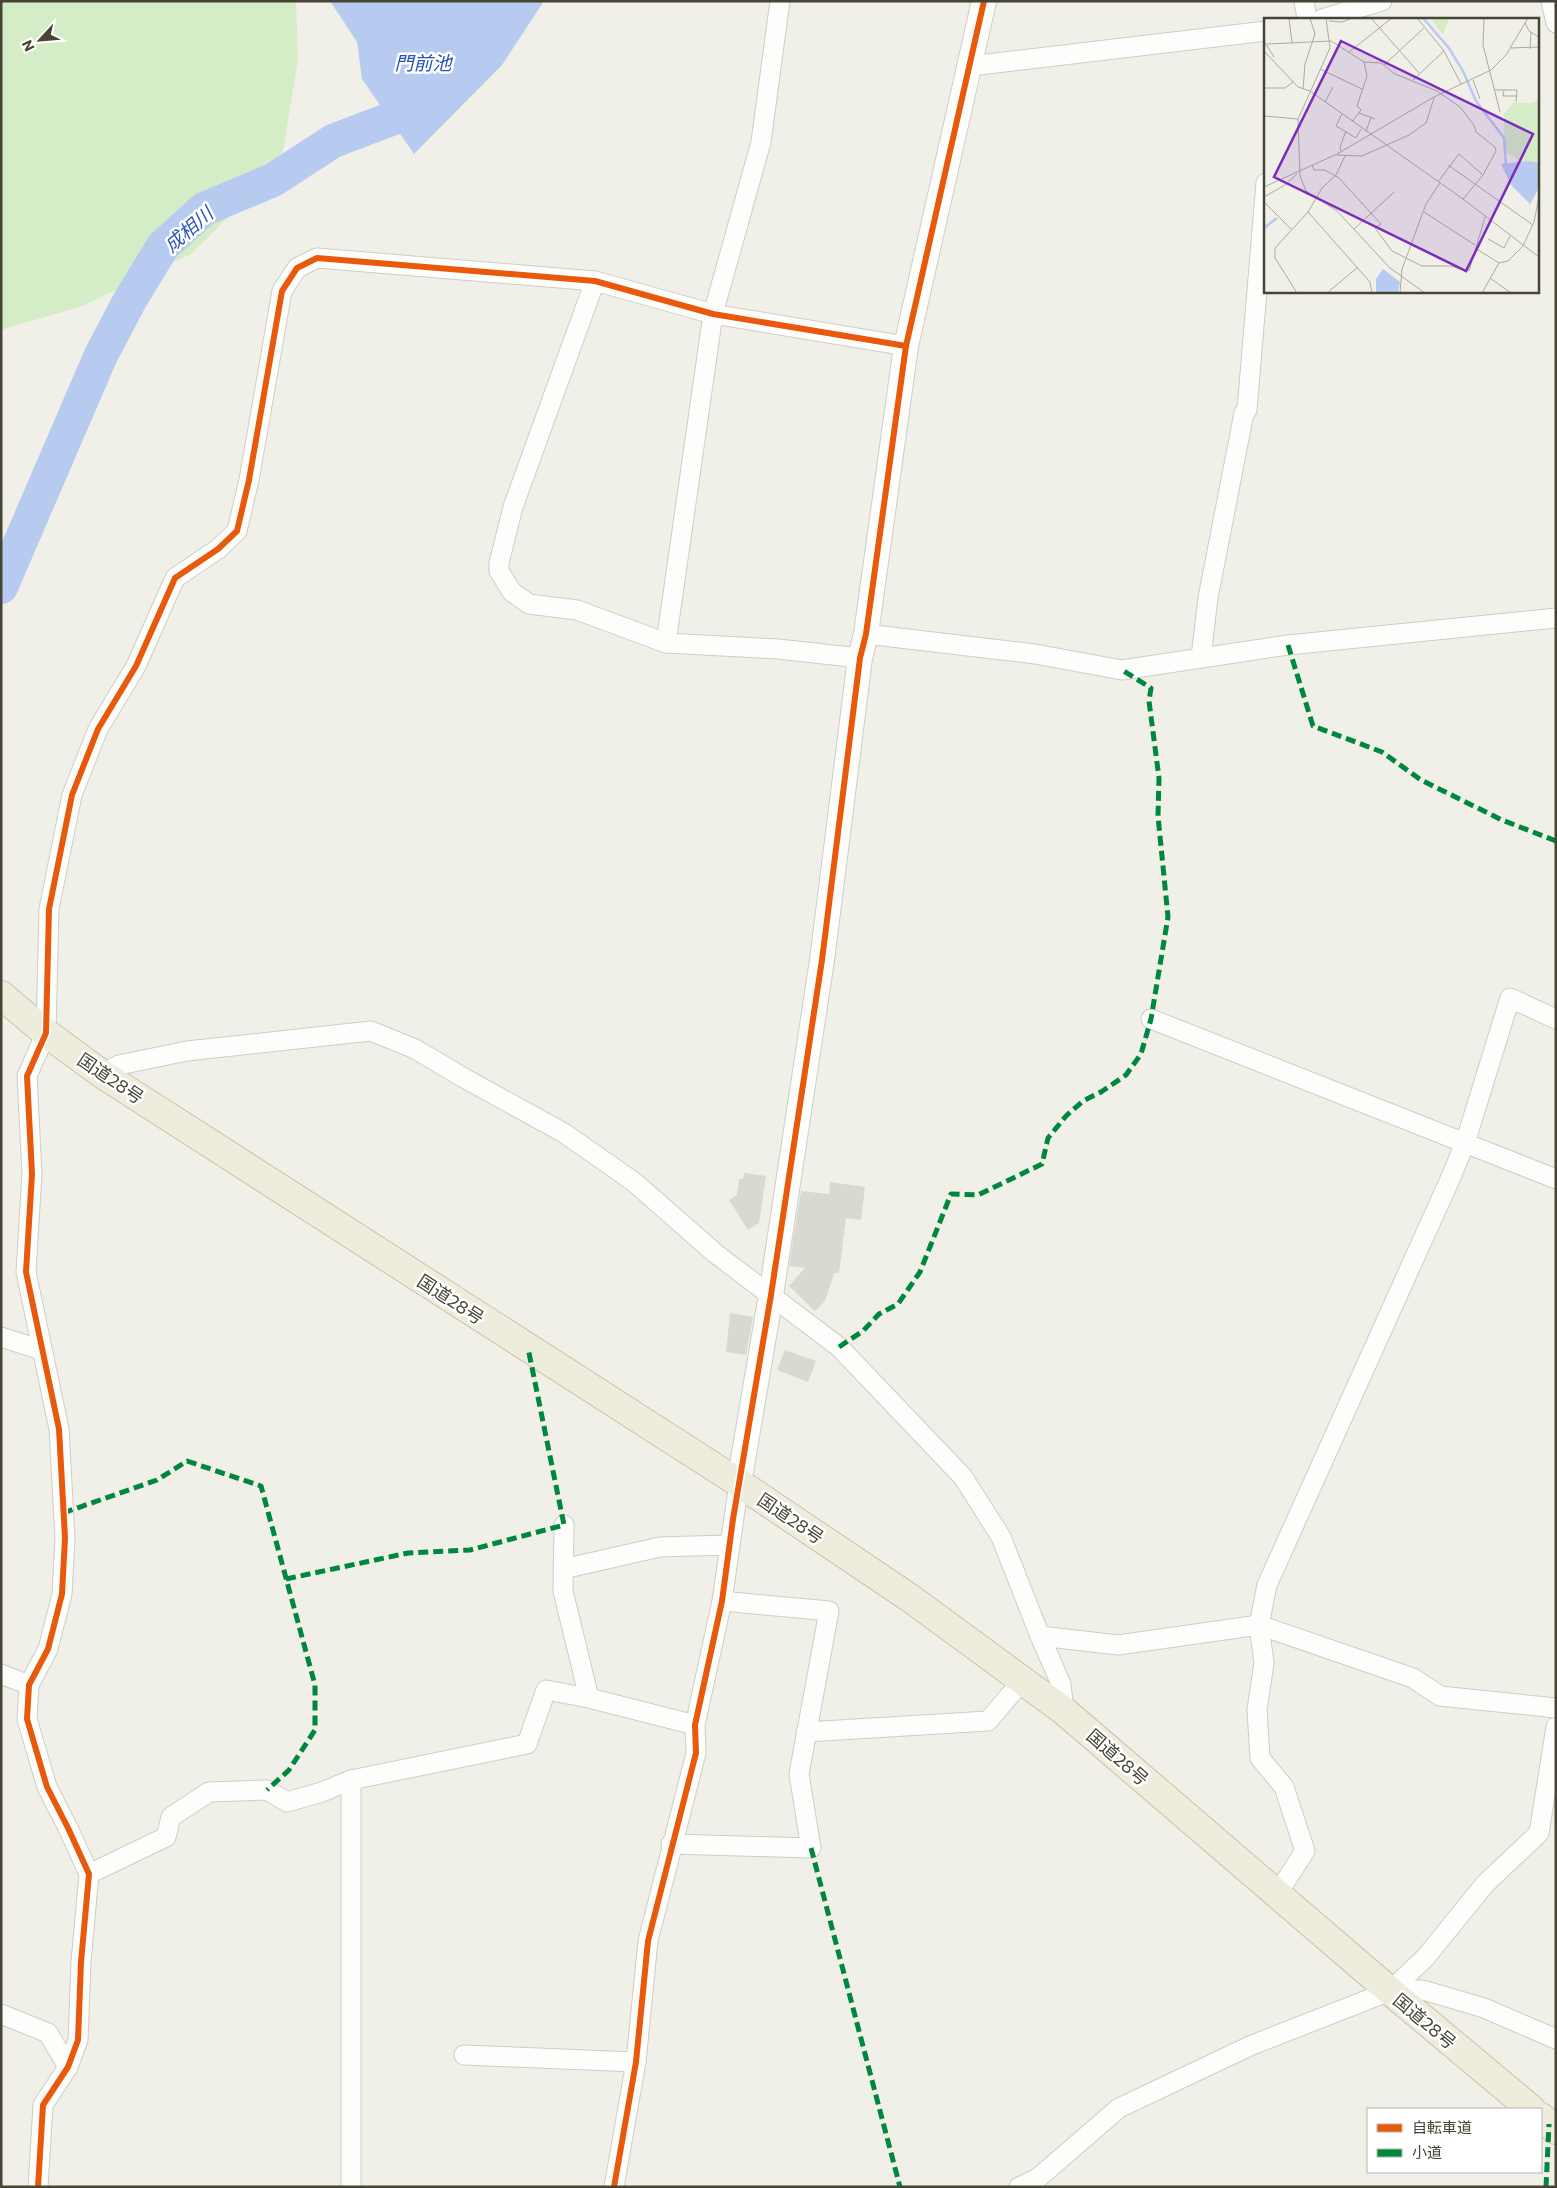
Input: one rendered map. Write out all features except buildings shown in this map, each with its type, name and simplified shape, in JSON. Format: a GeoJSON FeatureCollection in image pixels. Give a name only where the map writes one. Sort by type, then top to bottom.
{"type":"FeatureCollection","features":[{"type":"Feature","properties":{"kind":"highway","name":"国道28号"},"geometry":{"type":"LineString","coordinates":[[1,995],[46,1033],[102,1074],[739,1483],[910,1598],[1064,1711],[1390,1991],[1531,2108]]}},
{"type":"Feature","properties":{"kind":"highway"},"geometry":{"type":"LineString","coordinates":[[1542,2118],[1556,2130]]}},
{"type":"Feature","properties":{"kind":"street"},"geometry":{"type":"LineString","coordinates":[[666,643],[713,314],[761,142],[780,1]]}},
{"type":"Feature","properties":{"kind":"street"},"geometry":{"type":"LineString","coordinates":[[614,2187],[636,2062],[648,1941],[671,1844],[696,1753],[695,1725],[722,1601],[739,1483],[771,1295],[822,960],[860,658],[866,634],[906,346],[984,1]]}},
{"type":"Feature","properties":{"kind":"street"},"geometry":{"type":"LineString","coordinates":[[1304,1],[1307,18]]}},
{"type":"Feature","properties":{"kind":"street"},"geometry":{"type":"LineString","coordinates":[[1325,18],[1382,1]]}},
{"type":"Feature","properties":{"kind":"street"},"geometry":{"type":"LineString","coordinates":[[1550,1],[1556,24]]}},
{"type":"Feature","properties":{"kind":"street"},"geometry":{"type":"LineString","coordinates":[[970,66],[1264,31]]}},
{"type":"Feature","properties":{"kind":"street"},"geometry":{"type":"LineString","coordinates":[[1202,657],[1208,598],[1244,413],[1247,410],[1264,207]]}},
{"type":"Feature","properties":{"kind":"street"},"geometry":{"type":"LineString","coordinates":[[38,2187],[43,2105],[68,2067],[78,2040],[81,1962],[89,1874],[47,1787],[27,1719],[29,1685],[48,1649],[62,1594],[65,1538],[60,1429],[41,1350],[26,1272],[32,1174],[27,1076],[46,1033],[49,909],[72,795],[98,729],[136,666],[175,578],[218,549],[237,531],[249,480],[282,291],[297,268],[317,258],[595,281],[713,314],[906,346]]}},
{"type":"Feature","properties":{"kind":"street"},"geometry":{"type":"LineString","coordinates":[[595,281],[514,507],[499,563],[499,571],[512,592],[529,604],[577,610],[666,643],[778,649],[860,658]]}},
{"type":"Feature","properties":{"kind":"street"},"geometry":{"type":"LineString","coordinates":[[866,634],[1035,654],[1122,670],[1288,646],[1556,618]]}},
{"type":"Feature","properties":{"kind":"street"},"geometry":{"type":"LineString","coordinates":[[1276,1894],[1305,1851],[1284,1787],[1260,1758],[1257,1710],[1264,1663],[1259,1625],[1267,1585],[1465,1143],[1510,998],[1556,1019]]}},
{"type":"Feature","properties":{"kind":"street"},"geometry":{"type":"LineString","coordinates":[[1151,1019],[1556,1179]]}},
{"type":"Feature","properties":{"kind":"street"},"geometry":{"type":"LineString","coordinates":[[102,1074],[119,1065],[187,1052],[371,1031],[415,1049],[564,1133],[634,1182],[716,1254],[839,1347],[963,1477],[1001,1537],[1040,1636],[1062,1684],[1064,1711]]}},
{"type":"Feature","properties":{"kind":"street"},"geometry":{"type":"LineString","coordinates":[[1,1337],[41,1350]]}},
{"type":"Feature","properties":{"kind":"street"},"geometry":{"type":"LineString","coordinates":[[564,1525],[563,1591],[589,1698]]}},
{"type":"Feature","properties":{"kind":"street"},"geometry":{"type":"LineString","coordinates":[[563,1569],[660,1547],[729,1546]]}},
{"type":"Feature","properties":{"kind":"street"},"geometry":{"type":"LineString","coordinates":[[671,1844],[811,1848],[799,1774],[829,1610],[722,1601]]}},
{"type":"Feature","properties":{"kind":"street"},"geometry":{"type":"LineString","coordinates":[[1040,1636],[1118,1645],[1259,1625],[1413,1678],[1440,1696],[1556,1708]]}},
{"type":"Feature","properties":{"kind":"street"},"geometry":{"type":"LineString","coordinates":[[1,1674],[29,1685]]}},
{"type":"Feature","properties":{"kind":"street"},"geometry":{"type":"LineString","coordinates":[[806,1732],[988,1721],[1022,1680]]}},
{"type":"Feature","properties":{"kind":"street"},"geometry":{"type":"LineString","coordinates":[[89,1874],[166,1837],[172,1817],[209,1792],[267,1790],[287,1802],[322,1792],[351,1780],[527,1744],[546,1690],[589,1698],[695,1725]]}},
{"type":"Feature","properties":{"kind":"street"},"geometry":{"type":"LineString","coordinates":[[1390,1991],[1425,1958],[1485,1884],[1538,1833],[1556,1728]]}},
{"type":"Feature","properties":{"kind":"street"},"geometry":{"type":"LineString","coordinates":[[351,1780],[351,2187]]}},
{"type":"Feature","properties":{"kind":"street"},"geometry":{"type":"LineString","coordinates":[[1019,2187],[1038,2178],[1118,2108],[1252,2045],[1390,1991],[1423,1990],[1484,2008],[1556,2038]]}},
{"type":"Feature","properties":{"kind":"street"},"geometry":{"type":"LineString","coordinates":[[1,2014],[48,2033],[68,2067]]}},
{"type":"Feature","properties":{"kind":"street"},"geometry":{"type":"LineString","coordinates":[[464,2055],[636,2062]]}},
{"type":"Feature","properties":{"kind":"green space"},"geometry":{"type":"Polygon","coordinates":[[[1,1],[296,1],[298,60],[283,151],[242,204],[191,254],[82,306],[1,330],[1,1]]]}},
{"type":"Feature","properties":{"kind":"water","name":"門前池"},"geometry":{"type":"Polygon","coordinates":[[[330,1],[544,1],[502,65],[414,154],[362,79],[357,42],[330,1]]]}},
{"type":"Feature","properties":{"kind":"waterway","name":"成相川"},"geometry":{"type":"LineString","coordinates":[[1,587],[101,355],[130,300],[163,246],[204,209],[273,180],[333,141],[404,114],[419,88]]}},
{"type":"Feature","properties":{"kind":"marked path"},"geometry":{"type":"LineString","coordinates":[[1288,645],[1313,726],[1382,752],[1421,780],[1502,820],[1556,841]]}},
{"type":"Feature","properties":{"kind":"marked path"},"geometry":{"type":"LineString","coordinates":[[839,1347],[863,1331],[879,1314],[898,1304],[920,1272],[951,1194],[978,1195],[1042,1164],[1048,1138],[1066,1116],[1083,1101],[1101,1092],[1126,1075],[1141,1054],[1151,1019],[1168,917],[1158,816],[1159,778],[1149,701],[1151,688],[1122,670]]}},
{"type":"Feature","properties":{"kind":"marked path"},"geometry":{"type":"LineString","coordinates":[[286,1579],[408,1553],[470,1550],[564,1525],[528,1348]]}},
{"type":"Feature","properties":{"kind":"marked path"},"geometry":{"type":"LineString","coordinates":[[63,1513],[157,1480],[187,1461],[261,1486],[315,1685],[315,1730],[289,1770],[267,1790]]}},
{"type":"Feature","properties":{"kind":"marked path"},"geometry":{"type":"LineString","coordinates":[[811,1848],[900,2187]]}},
{"type":"Feature","properties":{"kind":"marked path"},"geometry":{"type":"LineString","coordinates":[[1546,2187],[1549,2124]]}},
{"type":"Feature","properties":{"kind":"cycle path"},"geometry":{"type":"LineString","coordinates":[[614,2187],[636,2062],[648,1941],[696,1753],[695,1725],[722,1601],[733,1519],[771,1295],[822,960],[860,658],[866,634],[906,346],[984,1]]}},
{"type":"Feature","properties":{"kind":"cycle path"},"geometry":{"type":"LineString","coordinates":[[38,2187],[43,2105],[68,2067],[78,2040],[81,1962],[89,1874],[47,1787],[27,1719],[29,1685],[48,1649],[62,1594],[65,1538],[59,1429],[26,1272],[32,1174],[27,1076],[46,1033],[49,909],[72,795],[98,729],[136,666],[175,578],[218,549],[237,531],[249,480],[282,291],[297,268],[317,258],[595,281],[713,314],[906,346]]}}]}
